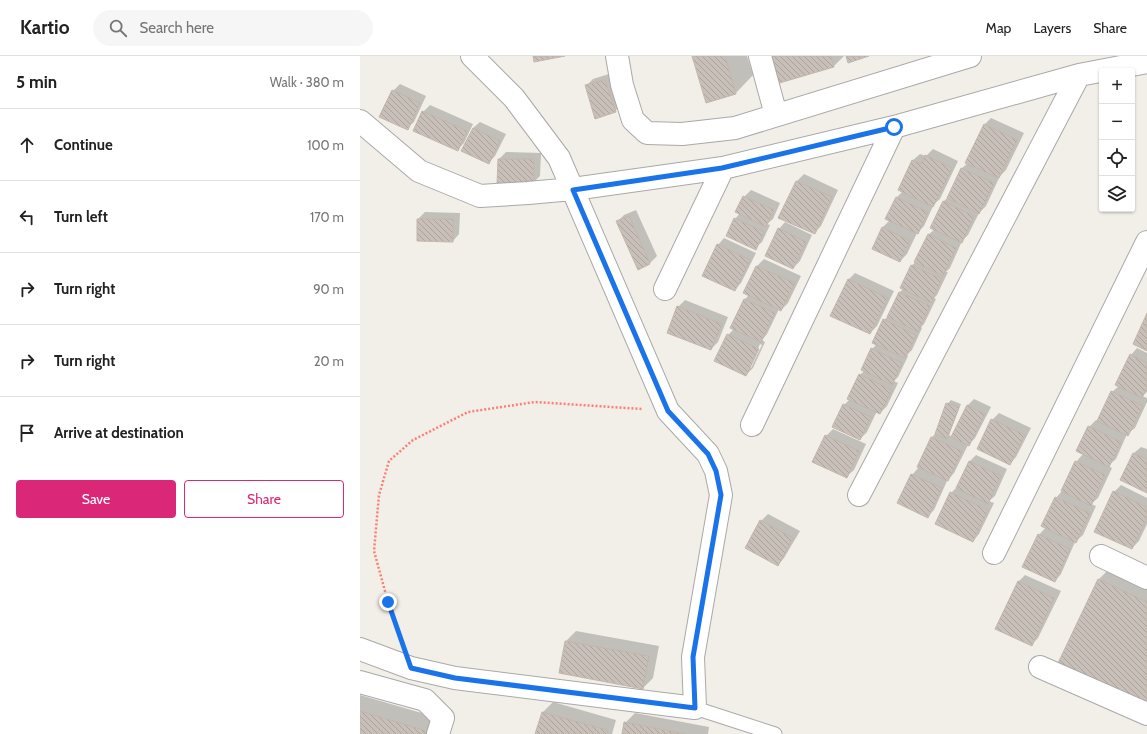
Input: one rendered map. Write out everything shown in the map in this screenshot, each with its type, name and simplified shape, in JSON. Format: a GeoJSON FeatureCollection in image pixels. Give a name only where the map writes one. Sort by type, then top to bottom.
{"type":"FeatureCollection","features":[{"type":"Feature","properties":{"kind":"street"},"geometry":{"type":"LineString","coordinates":[[360,649],[411,668],[455,678],[695,708],[693,657],[721,495],[716,471],[708,454],[668,411],[559,158],[514,98],[472,56]]}},
{"type":"Feature","properties":{"kind":"street"},"geometry":{"type":"LineString","coordinates":[[616,56],[622,85],[633,120],[647,133],[682,134],[735,128],[925,62],[970,56]]}},
{"type":"Feature","properties":{"kind":"street"},"geometry":{"type":"LineString","coordinates":[[760,56],[776,115]]}},
{"type":"Feature","properties":{"kind":"street"},"geometry":{"type":"LineString","coordinates":[[360,121],[419,171],[480,196],[573,190],[722,168],[894,127],[1079,75],[1147,62]]}},
{"type":"Feature","properties":{"kind":"street"},"geometry":{"type":"LineString","coordinates":[[859,495],[1079,75]]}},
{"type":"Feature","properties":{"kind":"street"},"geometry":{"type":"LineString","coordinates":[[752,425],[894,127]]}},
{"type":"Feature","properties":{"kind":"street"},"geometry":{"type":"LineString","coordinates":[[665,289],[722,168]]}},
{"type":"Feature","properties":{"kind":"street"},"geometry":{"type":"LineString","coordinates":[[994,553],[1147,242]]}},
{"type":"Feature","properties":{"kind":"street"},"geometry":{"type":"LineString","coordinates":[[1101,556],[1147,578]]}},
{"type":"Feature","properties":{"kind":"street"},"geometry":{"type":"LineString","coordinates":[[1040,667],[1147,714]]}},
{"type":"Feature","properties":{"kind":"street"},"geometry":{"type":"LineString","coordinates":[[360,682],[426,700],[443,718],[438,734]]}},
{"type":"Feature","properties":{"kind":"lane"},"geometry":{"type":"LineString","coordinates":[[695,708],[775,734]]}},
{"type":"Feature","properties":{"kind":"path"},"geometry":{"type":"LineString","coordinates":[[411,668],[388,602],[374,551],[379,495],[390,461],[413,440],[468,412],[535,402],[668,411]]}},
{"type":"Feature","properties":{"kind":"building"},"geometry":{"type":"Polygon","coordinates":[[[533,56],[565,56],[534,62],[533,56]]]}},
{"type":"Feature","properties":{"kind":"building"},"geometry":{"type":"Polygon","coordinates":[[[692,56],[725,56],[736,94],[706,103],[692,56]]]}},
{"type":"Feature","properties":{"kind":"building"},"geometry":{"type":"Polygon","coordinates":[[[767,56],[831,56],[834,67],[776,84],[767,56]]]}},
{"type":"Feature","properties":{"kind":"building"},"geometry":{"type":"Polygon","coordinates":[[[846,56],[869,56],[848,63],[846,56]]]}},
{"type":"Feature","properties":{"kind":"building"},"geometry":{"type":"Polygon","coordinates":[[[605,80],[616,112],[595,119],[585,85],[605,80]]]}},
{"type":"Feature","properties":{"kind":"building"},"geometry":{"type":"Polygon","coordinates":[[[392,90],[420,103],[408,130],[379,117],[392,90]]]}},
{"type":"Feature","properties":{"kind":"building"},"geometry":{"type":"Polygon","coordinates":[[[422,111],[467,131],[458,151],[413,131],[422,111]]]}},
{"type":"Feature","properties":{"kind":"building"},"geometry":{"type":"Polygon","coordinates":[[[984,124],[1017,140],[999,178],[965,163],[984,124]]]}},
{"type":"Feature","properties":{"kind":"building"},"geometry":{"type":"Polygon","coordinates":[[[473,128],[500,141],[489,164],[461,151],[473,128]]]}},
{"type":"Feature","properties":{"kind":"building"},"geometry":{"type":"Polygon","coordinates":[[[925,155],[952,168],[933,207],[898,190],[912,160],[921,164],[925,155]]]}},
{"type":"Feature","properties":{"kind":"building"},"geometry":{"type":"Polygon","coordinates":[[[498,159],[534,159],[534,184],[497,184],[498,159]]]}},
{"type":"Feature","properties":{"kind":"building"},"geometry":{"type":"Polygon","coordinates":[[[961,168],[994,183],[979,214],[947,198],[961,168]]]}},
{"type":"Feature","properties":{"kind":"building"},"geometry":{"type":"Polygon","coordinates":[[[796,181],[832,197],[815,234],[778,218],[796,181]]]}},
{"type":"Feature","properties":{"kind":"building"},"geometry":{"type":"Polygon","coordinates":[[[743,196],[774,210],[766,227],[735,212],[743,196]]]}},
{"type":"Feature","properties":{"kind":"building"},"geometry":{"type":"Polygon","coordinates":[[[896,197],[928,212],[918,234],[885,219],[896,197]]]}},
{"type":"Feature","properties":{"kind":"building"},"geometry":{"type":"Polygon","coordinates":[[[943,201],[974,216],[962,243],[930,228],[943,201]]]}},
{"type":"Feature","properties":{"kind":"building"},"geometry":{"type":"Polygon","coordinates":[[[629,216],[650,264],[638,270],[616,221],[629,216]]]}},
{"type":"Feature","properties":{"kind":"building"},"geometry":{"type":"Polygon","coordinates":[[[734,218],[764,232],[756,250],[726,236],[734,218]]]}},
{"type":"Feature","properties":{"kind":"building"},"geometry":{"type":"Polygon","coordinates":[[[417,219],[453,219],[453,242],[417,241],[417,219]]]}},
{"type":"Feature","properties":{"kind":"building"},"geometry":{"type":"Polygon","coordinates":[[[882,227],[910,241],[900,262],[872,249],[882,227]]]}},
{"type":"Feature","properties":{"kind":"building"},"geometry":{"type":"Polygon","coordinates":[[[778,228],[806,242],[793,269],[765,256],[778,228]]]}},
{"type":"Feature","properties":{"kind":"building"},"geometry":{"type":"Polygon","coordinates":[[[928,234],[956,248],[943,276],[914,262],[928,234]]]}},
{"type":"Feature","properties":{"kind":"building"},"geometry":{"type":"Polygon","coordinates":[[[717,244],[750,260],[735,291],[702,276],[717,244]]]}},
{"type":"Feature","properties":{"kind":"building"},"geometry":{"type":"Polygon","coordinates":[[[911,265],[942,279],[931,303],[900,288],[911,265]]]}},
{"type":"Feature","properties":{"kind":"building"},"geometry":{"type":"Polygon","coordinates":[[[756,266],[795,283],[781,311],[743,293],[756,266]]]}},
{"type":"Feature","properties":{"kind":"building"},"geometry":{"type":"Polygon","coordinates":[[[848,279],[888,298],[870,334],[830,316],[848,279]]]}},
{"type":"Feature","properties":{"kind":"building"},"geometry":{"type":"Polygon","coordinates":[[[899,292],[930,306],[918,332],[887,317],[899,292]]]}},
{"type":"Feature","properties":{"kind":"building"},"geometry":{"type":"Polygon","coordinates":[[[744,299],[775,313],[761,342],[730,328],[744,299]]]}},
{"type":"Feature","properties":{"kind":"building"},"geometry":{"type":"Polygon","coordinates":[[[677,306],[722,324],[711,350],[667,333],[677,306]]]}},
{"type":"Feature","properties":{"kind":"building"},"geometry":{"type":"Polygon","coordinates":[[[1147,313],[1147,351],[1133,344],[1147,313]]]}},
{"type":"Feature","properties":{"kind":"building"},"geometry":{"type":"Polygon","coordinates":[[[883,319],[916,335],[905,358],[872,343],[883,319]]]}},
{"type":"Feature","properties":{"kind":"building"},"geometry":{"type":"Polygon","coordinates":[[[727,334],[759,349],[746,376],[714,361],[727,334]]]}},
{"type":"Feature","properties":{"kind":"building"},"geometry":{"type":"Polygon","coordinates":[[[871,348],[902,363],[892,385],[861,370],[871,348]]]}},
{"type":"Feature","properties":{"kind":"building"},"geometry":{"type":"Polygon","coordinates":[[[1130,354],[1147,363],[1147,388],[1142,398],[1115,385],[1130,354]]]}},
{"type":"Feature","properties":{"kind":"building"},"geometry":{"type":"Polygon","coordinates":[[[859,374],[892,390],[880,414],[847,399],[859,374]]]}},
{"type":"Feature","properties":{"kind":"building"},"geometry":{"type":"Polygon","coordinates":[[[1111,391],[1143,406],[1128,436],[1097,421],[1111,391]]]}},
{"type":"Feature","properties":{"kind":"building"},"geometry":{"type":"Polygon","coordinates":[[[946,403],[959,407],[947,439],[935,434],[946,403]]]}},
{"type":"Feature","properties":{"kind":"building"},"geometry":{"type":"Polygon","coordinates":[[[843,404],[871,417],[860,440],[832,427],[843,404]]]}},
{"type":"Feature","properties":{"kind":"building"},"geometry":{"type":"Polygon","coordinates":[[[967,405],[985,414],[969,446],[951,437],[967,405]]]}},
{"type":"Feature","properties":{"kind":"building"},"geometry":{"type":"Polygon","coordinates":[[[991,419],[1025,435],[1010,465],[977,449],[991,419]]]}},
{"type":"Feature","properties":{"kind":"building"},"geometry":{"type":"Polygon","coordinates":[[[1088,426],[1121,442],[1109,467],[1076,451],[1088,426]]]}},
{"type":"Feature","properties":{"kind":"building"},"geometry":{"type":"Polygon","coordinates":[[[825,435],[859,451],[847,478],[812,462],[825,435]]]}},
{"type":"Feature","properties":{"kind":"building"},"geometry":{"type":"Polygon","coordinates":[[[931,437],[962,451],[948,481],[917,467],[931,437]]]}},
{"type":"Feature","properties":{"kind":"building"},"geometry":{"type":"Polygon","coordinates":[[[1133,453],[1147,459],[1147,493],[1120,480],[1133,453]]]}},
{"type":"Feature","properties":{"kind":"building"},"geometry":{"type":"Polygon","coordinates":[[[969,461],[1001,476],[988,504],[956,488],[969,461]]]}},
{"type":"Feature","properties":{"kind":"building"},"geometry":{"type":"Polygon","coordinates":[[[1075,461],[1105,475],[1091,506],[1061,491],[1075,461]]]}},
{"type":"Feature","properties":{"kind":"building"},"geometry":{"type":"Polygon","coordinates":[[[911,474],[942,488],[928,518],[897,503],[911,474]]]}},
{"type":"Feature","properties":{"kind":"building"},"geometry":{"type":"Polygon","coordinates":[[[1113,491],[1147,507],[1147,518],[1132,549],[1094,532],[1113,491]]]}},
{"type":"Feature","properties":{"kind":"building"},"geometry":{"type":"Polygon","coordinates":[[[950,492],[988,510],[973,542],[935,524],[950,492]]]}},
{"type":"Feature","properties":{"kind":"building"},"geometry":{"type":"Polygon","coordinates":[[[1055,497],[1090,513],[1076,543],[1041,526],[1055,497]]]}},
{"type":"Feature","properties":{"kind":"building"},"geometry":{"type":"Polygon","coordinates":[[[760,520],[793,538],[778,566],[745,548],[760,520]]]}},
{"type":"Feature","properties":{"kind":"building"},"geometry":{"type":"Polygon","coordinates":[[[1038,534],[1070,549],[1055,582],[1022,567],[1038,534]]]}},
{"type":"Feature","properties":{"kind":"building"},"geometry":{"type":"Polygon","coordinates":[[[1098,579],[1147,602],[1147,705],[1058,663],[1098,579]]]}},
{"type":"Feature","properties":{"kind":"building"},"geometry":{"type":"Polygon","coordinates":[[[1018,581],[1054,598],[1032,646],[995,629],[1018,581]]]}},
{"type":"Feature","properties":{"kind":"building"},"geometry":{"type":"Polygon","coordinates":[[[565,641],[649,656],[643,689],[559,673],[565,641]]]}},
{"type":"Feature","properties":{"kind":"building"},"geometry":{"type":"Polygon","coordinates":[[[360,711],[430,732],[429,734],[360,734],[360,711]]]}},
{"type":"Feature","properties":{"kind":"building"},"geometry":{"type":"Polygon","coordinates":[[[542,712],[607,730],[606,734],[535,734],[542,712]]]}},
{"type":"Feature","properties":{"kind":"building"},"geometry":{"type":"Polygon","coordinates":[[[624,722],[685,734],[622,734],[624,722]]]}},
{"type":"Feature","properties":{"kind":"route"},"geometry":{"type":"LineString","coordinates":[[388,602],[411,668],[455,678],[695,708],[693,657],[721,495],[716,471],[708,454],[668,411],[573,190],[722,168],[894,127]]}}]}
